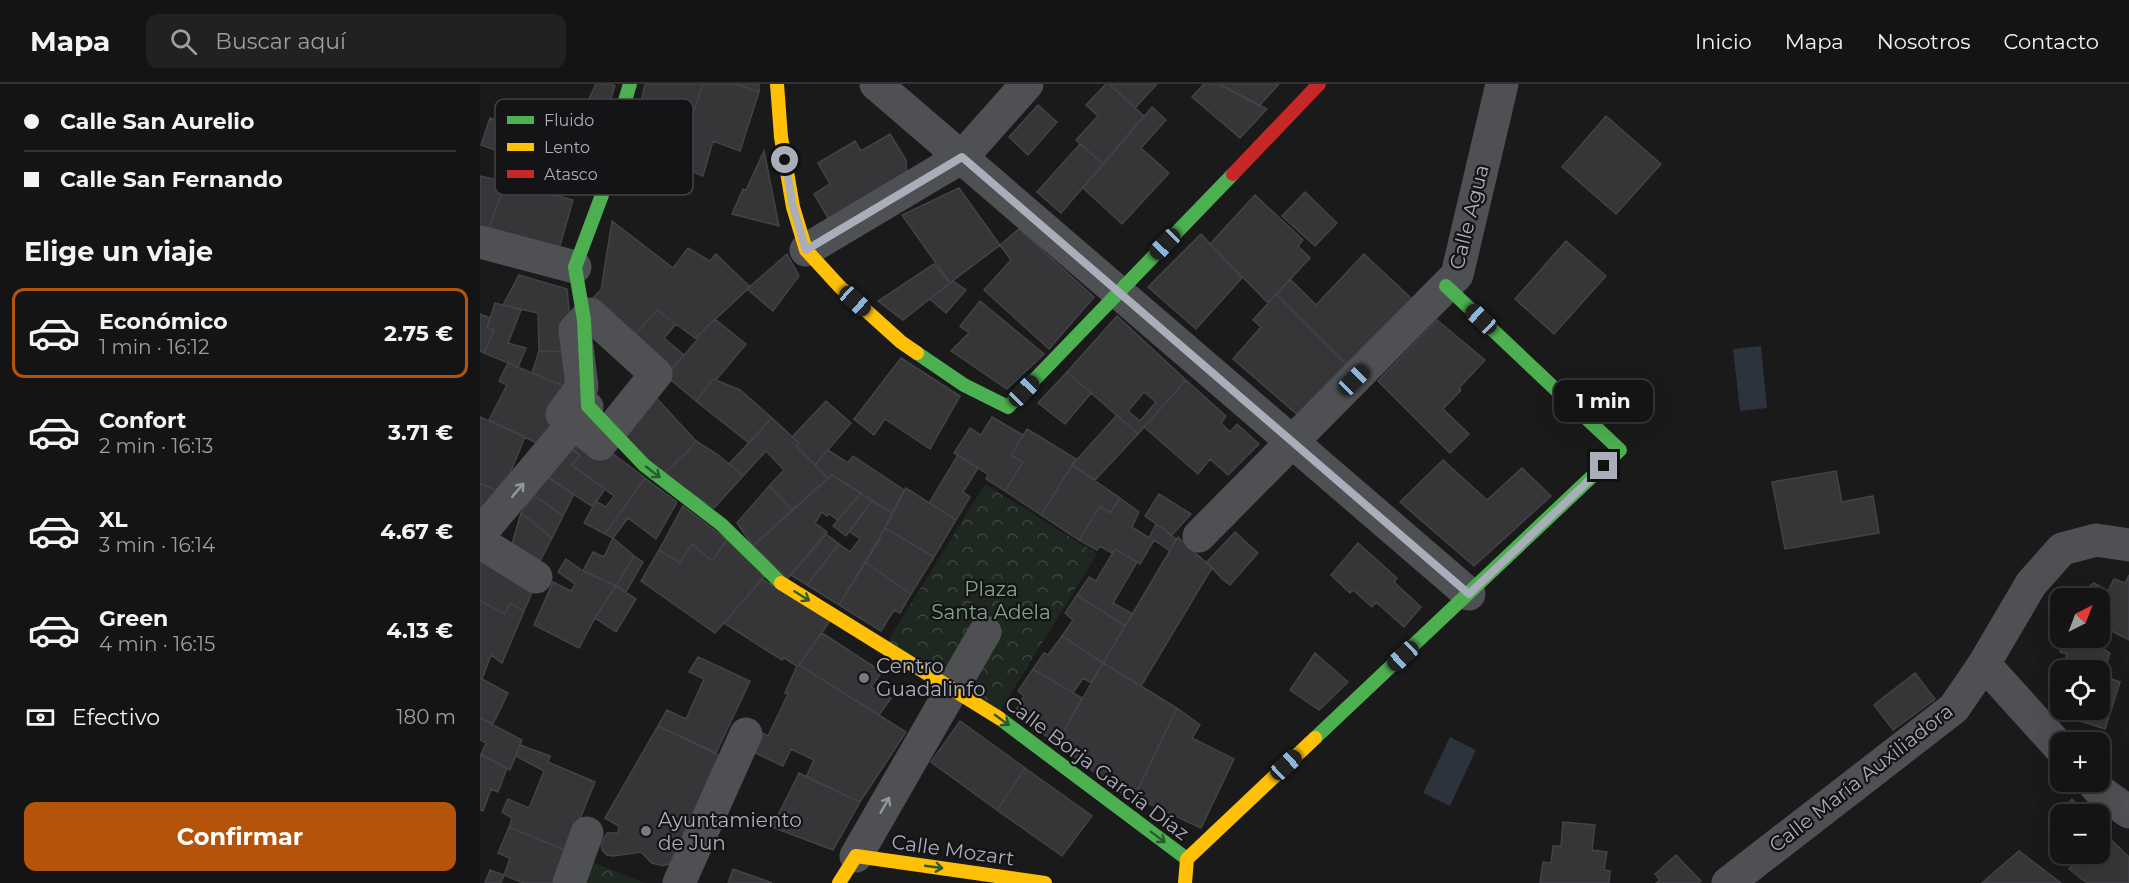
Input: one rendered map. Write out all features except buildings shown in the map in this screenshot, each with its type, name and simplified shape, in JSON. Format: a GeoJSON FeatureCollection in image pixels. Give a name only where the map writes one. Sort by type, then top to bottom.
{"type":"FeatureCollection","features":[{"type":"Feature","properties":{"kind":"street"},"geometry":{"type":"LineString","coordinates":[[626,99],[630,84]]}},
{"type":"Feature","properties":{"kind":"street"},"geometry":{"type":"LineString","coordinates":[[777,84],[782,137],[793,207],[806,250],[840,287],[901,342],[964,385],[1008,407],[1319,84]]}},
{"type":"Feature","properties":{"kind":"street"},"geometry":{"type":"LineString","coordinates":[[876,84],[1469,594]]}},
{"type":"Feature","properties":{"kind":"street"},"geometry":{"type":"LineString","coordinates":[[806,250],[962,157],[1027,84]]}},
{"type":"Feature","properties":{"kind":"street","name":"Calle Agua"},"geometry":{"type":"LineString","coordinates":[[1200,536],[1457,275],[1502,84]]}},
{"type":"Feature","properties":{"kind":"street"},"geometry":{"type":"LineString","coordinates":[[584,320],[575,267],[602,195]]}},
{"type":"Feature","properties":{"kind":"street"},"geometry":{"type":"LineString","coordinates":[[480,242],[575,267]]}},
{"type":"Feature","properties":{"kind":"street"},"geometry":{"type":"LineString","coordinates":[[1185,883],[1187,859],[1620,450],[1446,286]]}},
{"type":"Feature","properties":{"kind":"street"},"geometry":{"type":"LineString","coordinates":[[590,314],[656,374],[600,444],[581,414],[562,414],[582,387],[574,330],[590,314]]}},
{"type":"Feature","properties":{"kind":"street"},"geometry":{"type":"LineString","coordinates":[[480,534],[581,414]]}},
{"type":"Feature","properties":{"kind":"street","name":"Calle Borja García Díaz"},"geometry":{"type":"LineString","coordinates":[[611,431],[644,465],[722,525],[778,581],[997,716],[1187,859]]}},
{"type":"Feature","properties":{"kind":"street","name":"Calle María Auxiliadora"},"geometry":{"type":"LineString","coordinates":[[1728,883],[1954,708],[1984,664],[2031,584],[2062,549],[2096,540],[2129,545]]}},
{"type":"Feature","properties":{"kind":"street"},"geometry":{"type":"LineString","coordinates":[[480,542],[536,577]]}},
{"type":"Feature","properties":{"kind":"street"},"geometry":{"type":"LineString","coordinates":[[839,883],[985,632]]}},
{"type":"Feature","properties":{"kind":"street"},"geometry":{"type":"LineString","coordinates":[[1984,664],[2050,737]]}},
{"type":"Feature","properties":{"kind":"street"},"geometry":{"type":"LineString","coordinates":[[679,883],[746,734]]}},
{"type":"Feature","properties":{"kind":"street"},"geometry":{"type":"LineString","coordinates":[[2102,792],[2129,812]]}},
{"type":"Feature","properties":{"kind":"street"},"geometry":{"type":"LineString","coordinates":[[569,883],[587,833]]}},
{"type":"Feature","properties":{"kind":"street","name":"Calle Mozart"},"geometry":{"type":"LineString","coordinates":[[856,856],[1045,883]]}},
{"type":"Feature","properties":{"kind":"green space","name":"Plaza Santa Adela"},"geometry":{"type":"Polygon","coordinates":[[[985,484],[1097,554],[997,716],[885,646],[985,484]]]}},
{"type":"Feature","properties":{"kind":"green space"},"geometry":{"type":"Polygon","coordinates":[[[591,862],[645,883],[583,883],[591,862]]]}},
{"type":"Feature","properties":{"kind":"shaded area"},"geometry":{"type":"Polygon","coordinates":[[[1761,346],[1767,408],[1740,411],[1733,349],[1761,346]]]}},
{"type":"Feature","properties":{"kind":"shaded area"},"geometry":{"type":"Polygon","coordinates":[[[1450,737],[1476,750],[1450,806],[1423,793],[1450,737]]]}},
{"type":"Feature","properties":{"kind":"traffic: fast"},"geometry":{"type":"LineString","coordinates":[[626,99],[630,84]]}},
{"type":"Feature","properties":{"kind":"traffic: fast"},"geometry":{"type":"LineString","coordinates":[[917,353],[964,385],[1008,407],[1233,174]]}},
{"type":"Feature","properties":{"kind":"traffic: fast"},"geometry":{"type":"LineString","coordinates":[[602,195],[575,267],[584,320],[588,406],[644,465],[722,525],[781,583]]}},
{"type":"Feature","properties":{"kind":"traffic: fast"},"geometry":{"type":"LineString","coordinates":[[1315,738],[1620,450],[1446,286]]}},
{"type":"Feature","properties":{"kind":"traffic: fast"},"geometry":{"type":"LineString","coordinates":[[999,718],[1187,859]]}},
{"type":"Feature","properties":{"kind":"traffic: slow"},"geometry":{"type":"LineString","coordinates":[[777,84],[781,137],[793,207],[806,250],[840,287],[901,342],[917,353]]}},
{"type":"Feature","properties":{"kind":"traffic: slow"},"geometry":{"type":"LineString","coordinates":[[781,583],[999,718]]}},
{"type":"Feature","properties":{"kind":"traffic: slow"},"geometry":{"type":"LineString","coordinates":[[1185,883],[1187,859],[1315,738]]}},
{"type":"Feature","properties":{"kind":"traffic: slow"},"geometry":{"type":"LineString","coordinates":[[839,883],[856,856],[1045,883]]}},
{"type":"Feature","properties":{"kind":"traffic: jam"},"geometry":{"type":"LineString","coordinates":[[1233,174],[1319,84]]}},
{"type":"Feature","properties":{"kind":"place","name":"Centro Guadalinfo"},"geometry":{"type":"Point","coordinates":[864,678]}},
{"type":"Feature","properties":{"kind":"place","name":"Ayuntamiento de Jun"},"geometry":{"type":"Point","coordinates":[646,831]}},
{"type":"Feature","properties":{"kind":"route"},"geometry":{"type":"LineString","coordinates":[[785,160],[793,207],[806,250],[962,157],[1469,594],[1604,466]]}}]}
